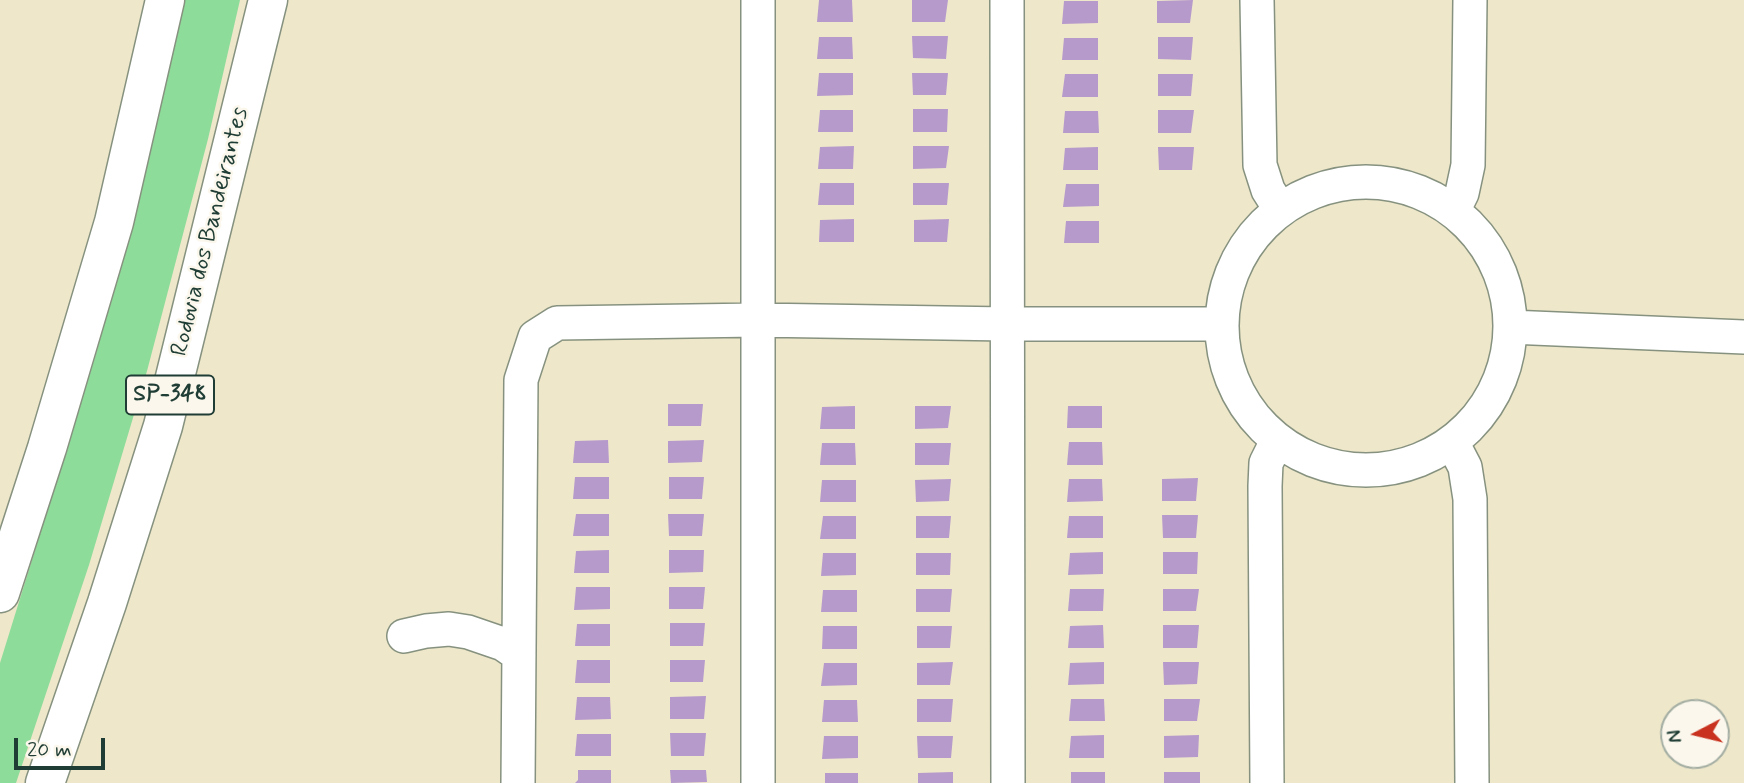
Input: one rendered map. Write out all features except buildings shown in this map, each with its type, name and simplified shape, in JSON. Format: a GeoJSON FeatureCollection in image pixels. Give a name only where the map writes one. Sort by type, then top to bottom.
{"type":"FeatureCollection","features":[{"type":"Feature","properties":{"kind":"highway"},"geometry":{"type":"LineString","coordinates":[[0,593],[47,448],[114,222],[164,0]]}},
{"type":"Feature","properties":{"kind":"highway","name":"Rodovia dos Bandeirantes"},"geometry":{"type":"LineString","coordinates":[[45,783],[107,603],[163,426],[268,0]]}},
{"type":"Feature","properties":{"kind":"street"},"geometry":{"type":"LineString","coordinates":[[758,0],[758,783]]}},
{"type":"Feature","properties":{"kind":"street"},"geometry":{"type":"LineString","coordinates":[[1007,0],[1008,783]]}},
{"type":"Feature","properties":{"kind":"street"},"geometry":{"type":"LineString","coordinates":[[1257,0],[1260,165],[1268,190],[1279,209]]}},
{"type":"Feature","properties":{"kind":"street"},"geometry":{"type":"LineString","coordinates":[[1453,211],[1462,193],[1468,165],[1470,0]]}},
{"type":"Feature","properties":{"kind":"street"},"geometry":{"type":"LineString","coordinates":[[1353,181],[1380,181],[1406,186],[1431,196],[1453,211],[1473,229],[1489,250],[1508,300],[1510,327],[1503,366],[1488,403],[1472,425],[1452,443],[1429,456],[1404,466],[1378,470],[1351,470],[1325,465],[1300,455],[1278,441],[1250,412],[1230,377],[1224,351],[1221,324],[1224,298],[1231,272],[1244,248],[1260,227],[1279,209],[1302,195],[1353,181]]}},
{"type":"Feature","properties":{"kind":"street"},"geometry":{"type":"LineString","coordinates":[[519,783],[521,380],[535,337],[557,323],[757,320],[1221,324]]}},
{"type":"Feature","properties":{"kind":"street"},"geometry":{"type":"LineString","coordinates":[[1510,327],[1744,337]]}},
{"type":"Feature","properties":{"kind":"street"},"geometry":{"type":"LineString","coordinates":[[1267,783],[1265,486],[1266,463],[1278,441]]}},
{"type":"Feature","properties":{"kind":"street"},"geometry":{"type":"LineString","coordinates":[[1452,443],[1465,467],[1471,499],[1472,783]]}},
{"type":"Feature","properties":{"kind":"street"},"geometry":{"type":"LineString","coordinates":[[404,636],[449,629],[468,632],[503,644],[519,655]]}},
{"type":"Feature","properties":{"kind":"green space"},"geometry":{"type":"Polygon","coordinates":[[[185,0],[240,0],[208,139],[147,371],[89,565],[16,783],[0,783],[0,663],[95,357],[128,238],[185,0]]]}}]}
